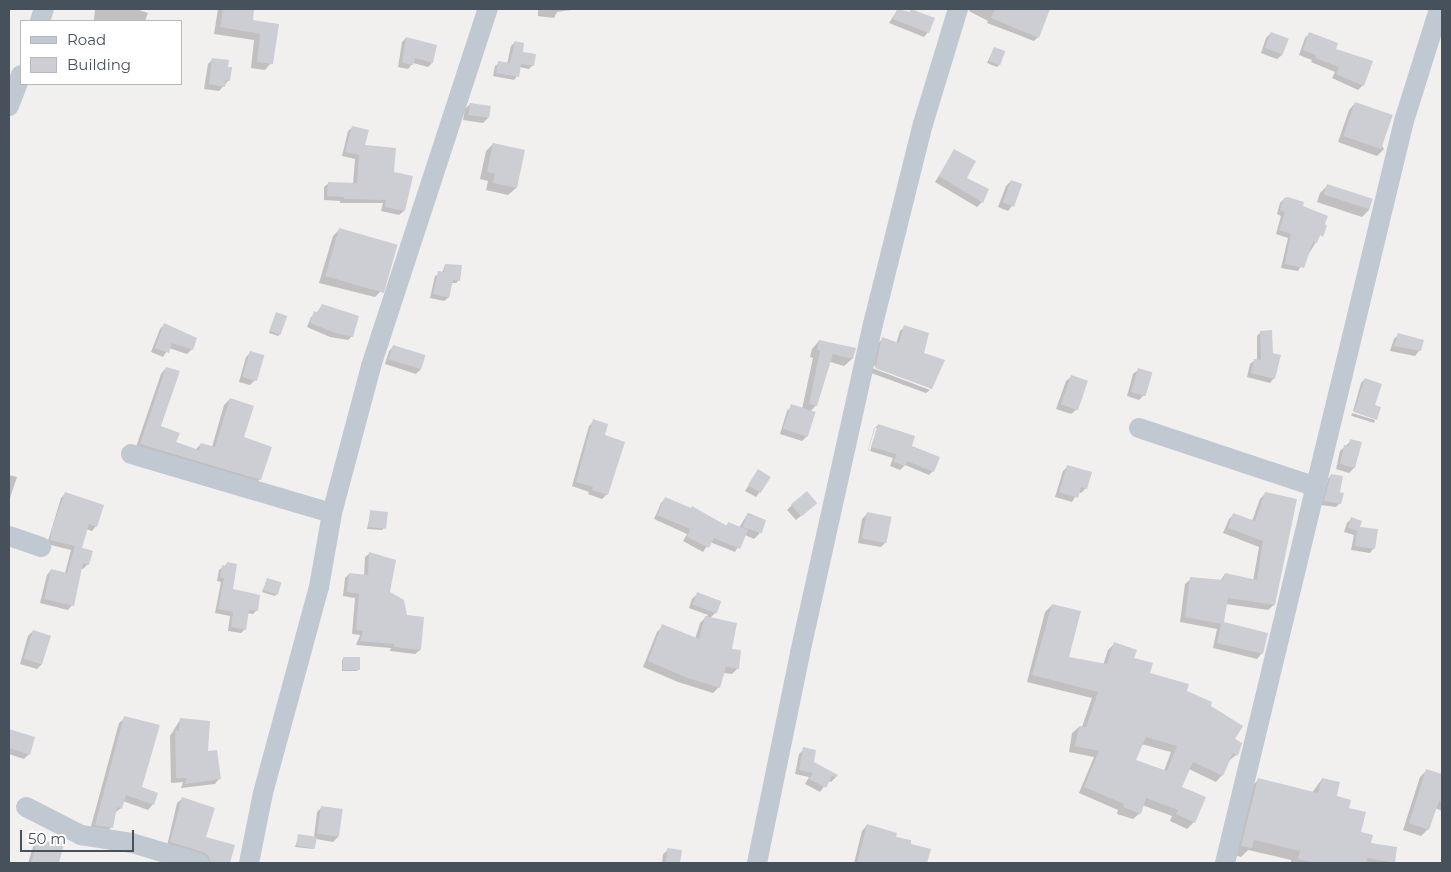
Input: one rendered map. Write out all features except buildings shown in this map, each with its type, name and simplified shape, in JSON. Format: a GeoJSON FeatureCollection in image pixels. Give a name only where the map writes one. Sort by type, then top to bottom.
{"type":"FeatureCollection","features":[{"type":"Feature","properties":{"kind":"street"},"geometry":{"type":"LineString","coordinates":[[757,863],[800,653],[873,324],[923,124],[958,9]]}},
{"type":"Feature","properties":{"kind":"street"},"geometry":{"type":"LineString","coordinates":[[1225,863],[1404,121],[1439,9]]}},
{"type":"Feature","properties":{"kind":"street"},"geometry":{"type":"LineString","coordinates":[[249,863],[263,793],[319,587],[332,513],[371,366],[481,11]]}},
{"type":"Feature","properties":{"kind":"street"},"geometry":{"type":"LineString","coordinates":[[9,106],[20,78]]}},
{"type":"Feature","properties":{"kind":"street"},"geometry":{"type":"LineString","coordinates":[[1139,428],[1316,487]]}},
{"type":"Feature","properties":{"kind":"street"},"geometry":{"type":"LineString","coordinates":[[131,454],[332,513]]}},
{"type":"Feature","properties":{"kind":"street"},"geometry":{"type":"LineString","coordinates":[[9,536],[41,547]]}},
{"type":"Feature","properties":{"kind":"street"},"geometry":{"type":"LineString","coordinates":[[26,807],[81,835],[132,843],[199,863]]}}]}
